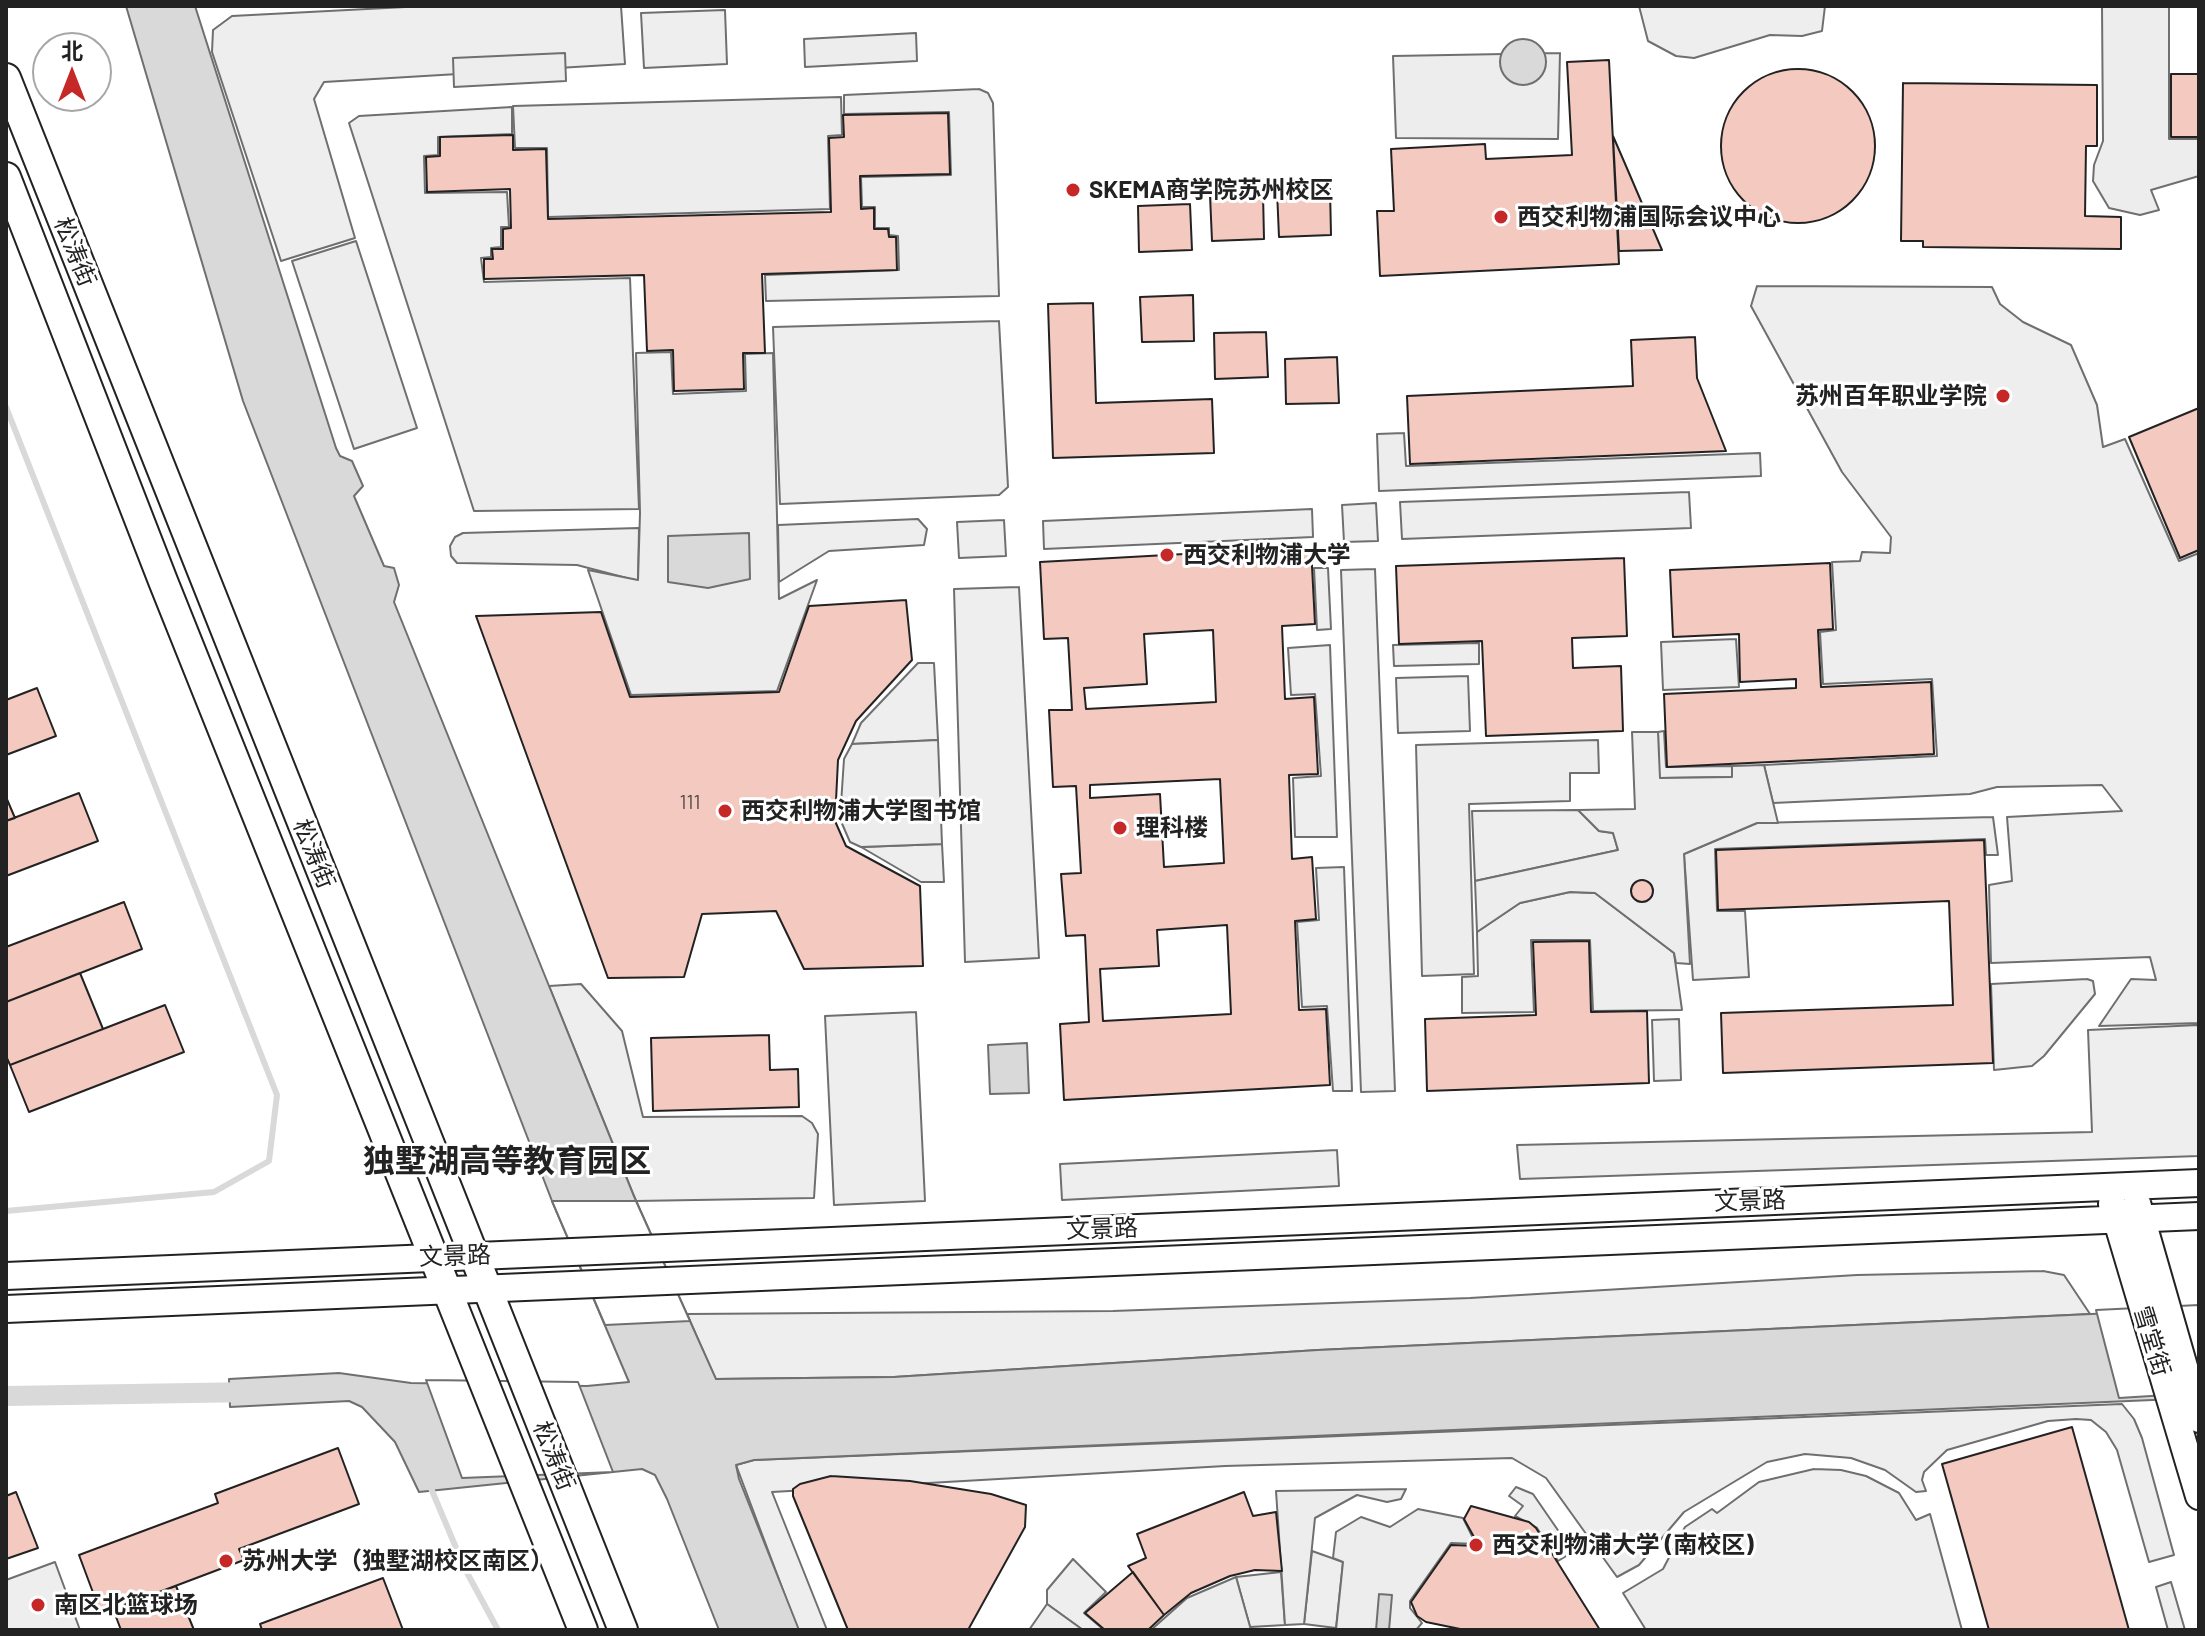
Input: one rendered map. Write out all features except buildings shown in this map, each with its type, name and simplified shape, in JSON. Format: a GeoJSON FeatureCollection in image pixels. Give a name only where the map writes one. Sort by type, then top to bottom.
{"type":"FeatureCollection","features":[{"type":"Feature","properties":{"kind":"main road","name":"松涛街"},"geometry":{"type":"LineString","coordinates":[[6,78],[623,1630]]}},
{"type":"Feature","properties":{"kind":"main road","name":"松涛街"},"geometry":{"type":"LineString","coordinates":[[6,177],[163,581],[583,1630]]}},
{"type":"Feature","properties":{"kind":"main road","name":"文景路"},"geometry":{"type":"LineString","coordinates":[[6,1276],[2199,1183]]}},
{"type":"Feature","properties":{"kind":"main road","name":"雪堂街"},"geometry":{"type":"LineString","coordinates":[[2120,1186],[2153,1303],[2189,1411],[2199,1496]]}},
{"type":"Feature","properties":{"kind":"main road","name":"文景路"},"geometry":{"type":"LineString","coordinates":[[6,1309],[2199,1216]]}},
{"type":"Feature","properties":{"kind":"shaded area"},"geometry":{"type":"Polygon","coordinates":[[[126,6],[195,6],[336,448],[340,456],[352,461],[363,486],[354,496],[384,566],[394,568],[399,585],[394,602],[633,1194],[716,1379],[894,1377],[1318,1350],[2199,1309],[2199,1398],[754,1460],[736,1465],[799,1630],[719,1630],[667,1499],[655,1475],[642,1469],[419,1492],[395,1442],[362,1407],[349,1401],[230,1407],[229,1379],[339,1373],[411,1383],[587,1386],[629,1382],[552,1201],[243,401],[126,6]]]}},
{"type":"Feature","properties":{"kind":"shaded area"},"geometry":{"type":"Polygon","coordinates":[[[425,6],[621,6],[625,64],[324,82],[314,99],[355,238],[281,261],[212,52],[213,30],[232,16],[425,6]]]}},
{"type":"Feature","properties":{"kind":"shaded area"},"geometry":{"type":"Polygon","coordinates":[[[1639,6],[1825,6],[1822,31],[1802,36],[1770,35],[1694,58],[1676,56],[1648,41],[1639,6]]]}},
{"type":"Feature","properties":{"kind":"shaded area"},"geometry":{"type":"Polygon","coordinates":[[[2102,6],[2169,6],[2169,139],[2199,139],[2199,176],[2151,190],[2159,210],[2140,215],[2109,208],[2093,181],[2094,165],[2103,141],[2102,6]]]}},
{"type":"Feature","properties":{"kind":"shaded area"},"geometry":{"type":"Polygon","coordinates":[[[725,10],[727,64],[644,68],[641,13],[725,10]]]}},
{"type":"Feature","properties":{"kind":"shaded area"},"geometry":{"type":"Polygon","coordinates":[[[916,33],[917,61],[805,67],[804,39],[916,33]]]}},
{"type":"Feature","properties":{"kind":"shaded area"},"geometry":{"type":"Polygon","coordinates":[[[1523,39],[1539,46],[1546,62],[1539,78],[1523,85],[1507,78],[1500,62],[1507,46],[1523,39]]]}},
{"type":"Feature","properties":{"kind":"shaded area"},"geometry":{"type":"Polygon","coordinates":[[[565,53],[566,81],[454,87],[453,58],[565,53]]]}},
{"type":"Feature","properties":{"kind":"shaded area"},"geometry":{"type":"Polygon","coordinates":[[[1560,53],[1558,139],[1396,138],[1393,56],[1560,53]]]}},
{"type":"Feature","properties":{"kind":"shaded area"},"geometry":{"type":"Polygon","coordinates":[[[979,89],[988,93],[993,103],[999,296],[766,301],[765,275],[899,270],[898,236],[889,235],[889,228],[875,228],[875,207],[862,207],[861,177],[951,175],[949,112],[844,114],[844,95],[979,89]]]}},
{"type":"Feature","properties":{"kind":"shaded area"},"geometry":{"type":"Polygon","coordinates":[[[841,97],[842,135],[828,136],[830,209],[548,217],[547,148],[515,148],[513,106],[841,97]]]}},
{"type":"Feature","properties":{"kind":"shaded area"},"geometry":{"type":"Polygon","coordinates":[[[512,107],[512,134],[438,137],[438,155],[424,156],[425,193],[507,192],[509,227],[501,227],[501,247],[491,248],[491,257],[481,258],[484,282],[630,278],[639,509],[474,511],[349,123],[359,116],[512,107]]]}},
{"type":"Feature","properties":{"kind":"shaded area"},"geometry":{"type":"Polygon","coordinates":[[[356,241],[417,428],[354,449],[292,261],[356,241]]]}},
{"type":"Feature","properties":{"kind":"shaded area"},"geometry":{"type":"Polygon","coordinates":[[[1757,286],[1992,287],[2000,304],[2023,322],[2071,345],[2097,405],[2103,447],[2125,439],[2179,561],[2199,553],[2199,1023],[2099,1026],[2131,979],[2156,980],[2150,957],[1991,963],[1989,885],[2012,881],[2007,817],[2122,811],[2102,785],[1997,787],[1970,794],[1773,803],[1764,765],[1937,756],[1932,679],[1823,684],[1820,632],[1836,630],[1832,562],[1860,561],[1862,552],[1890,553],[1891,537],[1842,472],[1751,306],[1757,286]]]}},
{"type":"Feature","properties":{"kind":"shaded area"},"geometry":{"type":"Polygon","coordinates":[[[999,321],[1008,487],[999,495],[780,504],[773,327],[999,321]]]}},
{"type":"Feature","properties":{"kind":"shaded area"},"geometry":{"type":"Polygon","coordinates":[[[671,352],[673,394],[746,391],[745,354],[773,353],[779,599],[817,580],[777,691],[631,695],[588,570],[638,580],[640,513],[636,353],[671,352]]]}},
{"type":"Feature","properties":{"kind":"shaded area"},"geometry":{"type":"Polygon","coordinates":[[[1404,433],[1406,466],[1760,453],[1761,476],[1379,491],[1377,434],[1404,433]]]}},
{"type":"Feature","properties":{"kind":"shaded area"},"geometry":{"type":"Polygon","coordinates":[[[1689,492],[1691,528],[1402,539],[1400,502],[1689,492]]]}},
{"type":"Feature","properties":{"kind":"shaded area"},"geometry":{"type":"Polygon","coordinates":[[[1376,503],[1378,541],[1344,542],[1342,505],[1376,503]]]}},
{"type":"Feature","properties":{"kind":"shaded area"},"geometry":{"type":"Polygon","coordinates":[[[1312,509],[1313,537],[1044,549],[1043,521],[1312,509]]]}},
{"type":"Feature","properties":{"kind":"shaded area"},"geometry":{"type":"Polygon","coordinates":[[[918,519],[927,529],[924,545],[829,551],[779,582],[778,525],[918,519]]]}},
{"type":"Feature","properties":{"kind":"shaded area"},"geometry":{"type":"Polygon","coordinates":[[[1004,520],[1006,556],[959,558],[957,522],[1004,520]]]}},
{"type":"Feature","properties":{"kind":"shaded area"},"geometry":{"type":"Polygon","coordinates":[[[639,528],[638,581],[577,565],[457,563],[451,556],[450,546],[455,537],[463,533],[639,528]]]}},
{"type":"Feature","properties":{"kind":"shaded area"},"geometry":{"type":"Polygon","coordinates":[[[749,533],[750,579],[708,588],[668,582],[668,536],[749,533]]]}},
{"type":"Feature","properties":{"kind":"shaded area"},"geometry":{"type":"Polygon","coordinates":[[[1314,568],[1328,568],[1331,629],[1317,630],[1314,568]]]}},
{"type":"Feature","properties":{"kind":"shaded area"},"geometry":{"type":"Polygon","coordinates":[[[1375,569],[1395,1091],[1361,1092],[1341,570],[1375,569]]]}},
{"type":"Feature","properties":{"kind":"shaded area"},"geometry":{"type":"Polygon","coordinates":[[[1019,587],[1039,958],[965,962],[954,589],[1019,587]]]}},
{"type":"Feature","properties":{"kind":"shaded area"},"geometry":{"type":"Polygon","coordinates":[[[1736,639],[1739,687],[1663,690],[1661,642],[1736,639]]]}},
{"type":"Feature","properties":{"kind":"shaded area"},"geometry":{"type":"Polygon","coordinates":[[[1479,643],[1479,664],[1394,666],[1393,645],[1479,643]]]}},
{"type":"Feature","properties":{"kind":"shaded area"},"geometry":{"type":"Polygon","coordinates":[[[1330,645],[1337,837],[1295,837],[1293,778],[1321,776],[1315,694],[1291,695],[1288,648],[1330,645]]]}},
{"type":"Feature","properties":{"kind":"shaded area"},"geometry":{"type":"Polygon","coordinates":[[[918,663],[934,663],[938,740],[852,744],[861,723],[918,663]]]}},
{"type":"Feature","properties":{"kind":"shaded area"},"geometry":{"type":"Polygon","coordinates":[[[1468,676],[1470,731],[1398,733],[1396,678],[1468,676]]]}},
{"type":"Feature","properties":{"kind":"shaded area"},"geometry":{"type":"Polygon","coordinates":[[[1664,731],[1666,767],[1732,766],[1733,777],[1659,778],[1658,732],[1664,731]]]}},
{"type":"Feature","properties":{"kind":"shaded area"},"geometry":{"type":"Polygon","coordinates":[[[1632,732],[1658,732],[1660,778],[1732,777],[1732,766],[1764,765],[1778,823],[1757,823],[1684,854],[1690,964],[1676,963],[1674,953],[1595,893],[1570,892],[1520,903],[1477,932],[1475,881],[1618,850],[1613,833],[1599,831],[1578,810],[1635,809],[1632,732]]]}},
{"type":"Feature","properties":{"kind":"shaded area"},"geometry":{"type":"Polygon","coordinates":[[[938,740],[942,844],[861,847],[850,842],[840,819],[844,759],[852,744],[938,740]]]}},
{"type":"Feature","properties":{"kind":"shaded area"},"geometry":{"type":"Polygon","coordinates":[[[1598,740],[1599,773],[1570,773],[1570,801],[1469,804],[1474,974],[1422,976],[1416,745],[1598,740]]]}},
{"type":"Feature","properties":{"kind":"shaded area"},"geometry":{"type":"Polygon","coordinates":[[[1578,810],[1599,831],[1613,833],[1618,850],[1475,881],[1472,811],[1578,810]]]}},
{"type":"Feature","properties":{"kind":"shaded area"},"geometry":{"type":"Polygon","coordinates":[[[1993,817],[1998,855],[1986,855],[1985,839],[1715,849],[1717,911],[1745,911],[1749,977],[1693,980],[1684,854],[1757,823],[1993,817]]]}},
{"type":"Feature","properties":{"kind":"shaded area"},"geometry":{"type":"Polygon","coordinates":[[[942,844],[944,882],[921,882],[861,847],[942,844]]]}},
{"type":"Feature","properties":{"kind":"shaded area"},"geometry":{"type":"Polygon","coordinates":[[[1344,867],[1352,1091],[1333,1091],[1327,1006],[1302,1007],[1297,922],[1319,920],[1316,868],[1344,867]]]}},
{"type":"Feature","properties":{"kind":"shaded area"},"geometry":{"type":"Polygon","coordinates":[[[1570,892],[1595,893],[1674,953],[1682,1010],[1593,1011],[1590,940],[1531,940],[1534,1012],[1462,1013],[1462,977],[1478,976],[1477,932],[1520,903],[1570,892]]]}},
{"type":"Feature","properties":{"kind":"shaded area"},"geometry":{"type":"Polygon","coordinates":[[[2093,981],[2095,994],[2044,1056],[2032,1066],[1994,1070],[1991,984],[2093,981]]]}},
{"type":"Feature","properties":{"kind":"shaded area"},"geometry":{"type":"Polygon","coordinates":[[[581,984],[622,1031],[643,1117],[802,1116],[812,1123],[818,1134],[814,1198],[636,1201],[549,986],[581,984]]]}},
{"type":"Feature","properties":{"kind":"shaded area"},"geometry":{"type":"Polygon","coordinates":[[[916,1012],[925,1201],[834,1205],[825,1016],[916,1012]]]}},
{"type":"Feature","properties":{"kind":"shaded area"},"geometry":{"type":"Polygon","coordinates":[[[1679,1019],[1681,1080],[1654,1081],[1652,1020],[1679,1019]]]}},
{"type":"Feature","properties":{"kind":"shaded area"},"geometry":{"type":"Polygon","coordinates":[[[2199,1025],[2199,1156],[1520,1179],[1517,1145],[2092,1132],[2088,1030],[2199,1025]]]}},
{"type":"Feature","properties":{"kind":"shaded area"},"geometry":{"type":"Polygon","coordinates":[[[1027,1043],[1029,1093],[990,1094],[988,1045],[1027,1043]]]}},
{"type":"Feature","properties":{"kind":"shaded area"},"geometry":{"type":"Polygon","coordinates":[[[1337,1150],[1339,1186],[1062,1200],[1060,1164],[1337,1150]]]}},
{"type":"Feature","properties":{"kind":"shaded area"},"geometry":{"type":"Polygon","coordinates":[[[2043,1271],[2064,1275],[2090,1314],[1318,1350],[894,1377],[715,1379],[687,1314],[1113,1311],[1470,1298],[1857,1275],[2043,1271]]]}},
{"type":"Feature","properties":{"kind":"shaded area"},"geometry":{"type":"Polygon","coordinates":[[[2122,1404],[2134,1419],[2142,1438],[2174,1555],[2149,1562],[2117,1450],[2106,1432],[2091,1420],[2076,1419],[2048,1421],[1947,1450],[1924,1472],[1922,1480],[1926,1491],[1916,1492],[1885,1470],[1851,1458],[1805,1454],[1767,1462],[1684,1512],[1639,1565],[1617,1577],[1546,1478],[1512,1458],[1225,1466],[772,1492],[827,1630],[798,1630],[736,1465],[754,1460],[2122,1404]]]}},
{"type":"Feature","properties":{"kind":"shaded area"},"geometry":{"type":"Polygon","coordinates":[[[1814,1469],[1841,1470],[1866,1476],[1899,1493],[1916,1520],[1930,1514],[1962,1630],[1646,1630],[1623,1593],[1663,1569],[1685,1527],[1712,1509],[1717,1513],[1759,1482],[1814,1469]]]}},
{"type":"Feature","properties":{"kind":"shaded area"},"geometry":{"type":"Polygon","coordinates":[[[1516,1487],[1533,1494],[1564,1539],[1568,1555],[1558,1561],[1537,1528],[1515,1516],[1523,1506],[1509,1496],[1516,1487]]]}},
{"type":"Feature","properties":{"kind":"shaded area"},"geometry":{"type":"Polygon","coordinates":[[[1406,1489],[1401,1499],[1387,1502],[1357,1495],[1315,1518],[1304,1624],[1285,1625],[1276,1491],[1406,1489]]]}},
{"type":"Feature","properties":{"kind":"shaded area"},"geometry":{"type":"Polygon","coordinates":[[[1418,1509],[1463,1518],[1476,1544],[1451,1543],[1410,1601],[1410,1608],[1422,1623],[1416,1630],[1336,1630],[1343,1562],[1333,1558],[1336,1532],[1361,1517],[1390,1527],[1418,1509]]]}},
{"type":"Feature","properties":{"kind":"shaded area"},"geometry":{"type":"Polygon","coordinates":[[[1312,1551],[1343,1562],[1336,1628],[1304,1624],[1312,1551]]]}},
{"type":"Feature","properties":{"kind":"shaded area"},"geometry":{"type":"Polygon","coordinates":[[[1073,1559],[1106,1592],[1084,1613],[1104,1630],[1083,1630],[1047,1604],[1047,1590],[1073,1559]]]}},
{"type":"Feature","properties":{"kind":"shaded area","name":"南区北篮球场"},"geometry":{"type":"Polygon","coordinates":[[[55,1562],[80,1630],[6,1630],[6,1580],[55,1562]]]}},
{"type":"Feature","properties":{"kind":"shaded area"},"geometry":{"type":"Polygon","coordinates":[[[1281,1572],[1285,1625],[1250,1627],[1236,1577],[1281,1572]]]}},
{"type":"Feature","properties":{"kind":"shaded area"},"geometry":{"type":"Polygon","coordinates":[[[1236,1577],[1251,1630],[1151,1630],[1187,1598],[1236,1577]]]}},
{"type":"Feature","properties":{"kind":"shaded area"},"geometry":{"type":"Polygon","coordinates":[[[2171,1582],[2185,1630],[2168,1630],[2156,1587],[2171,1582]]]}},
{"type":"Feature","properties":{"kind":"shaded area"},"geometry":{"type":"Polygon","coordinates":[[[1379,1594],[1392,1595],[1389,1630],[1376,1630],[1379,1594]]]}},
{"type":"Feature","properties":{"kind":"shaded area"},"geometry":{"type":"Polygon","coordinates":[[[1047,1604],[1083,1630],[1029,1630],[1047,1604]]]}},
{"type":"Feature","properties":{"kind":"pier"},"geometry":{"type":"Polygon","coordinates":[[[552,1201],[636,1201],[690,1321],[605,1325],[552,1201]]]}},
{"type":"Feature","properties":{"kind":"pier"},"geometry":{"type":"Polygon","coordinates":[[[2199,1305],[2199,1393],[2119,1398],[2096,1310],[2199,1305]]]}},
{"type":"Feature","properties":{"kind":"pier"},"geometry":{"type":"Polygon","coordinates":[[[426,1380],[578,1382],[613,1472],[462,1478],[426,1380]]]}},
{"type":"Feature","properties":{"kind":"waterway"},"geometry":{"type":"LineString","coordinates":[[6,407],[277,1095],[269,1161],[214,1192],[6,1211]]}},
{"type":"Feature","properties":{"kind":"waterway"},"geometry":{"type":"LineString","coordinates":[[6,1396],[254,1392]]}},
{"type":"Feature","properties":{"kind":"waterway"},"geometry":{"type":"LineString","coordinates":[[430,1486],[465,1569],[498,1630]]}},
{"type":"Feature","properties":{"kind":"place","name":"SKEMA商学院苏州校区"},"geometry":{"type":"Point","coordinates":[1073,190]}},
{"type":"Feature","properties":{"kind":"place","name":"西交利物浦国际会议中心"},"geometry":{"type":"Point","coordinates":[1501,217]}},
{"type":"Feature","properties":{"kind":"place","name":"苏州百年职业学院"},"geometry":{"type":"Point","coordinates":[2003,396]}},
{"type":"Feature","properties":{"kind":"place","name":"西交利物浦大学"},"geometry":{"type":"Point","coordinates":[1167,555]}},
{"type":"Feature","properties":{"kind":"place","name":"西交利物浦大学图书馆"},"geometry":{"type":"Point","coordinates":[725,811]}},
{"type":"Feature","properties":{"kind":"place","name":"理科楼"},"geometry":{"type":"Point","coordinates":[1120,828]}},
{"type":"Feature","properties":{"kind":"place","name":"西交利物浦大学 (南校区)"},"geometry":{"type":"Point","coordinates":[1476,1545]}},
{"type":"Feature","properties":{"kind":"place","name":"苏州大学（独墅湖校区南区）"},"geometry":{"type":"Point","coordinates":[226,1561]}},
{"type":"Feature","properties":{"kind":"place","name":"南区北篮球场"},"geometry":{"type":"Point","coordinates":[38,1605]}},
{"type":"Feature","properties":{"kind":"district","name":"独墅湖高等教育园区"},"geometry":{"type":"Point","coordinates":[507,1161]}}]}
